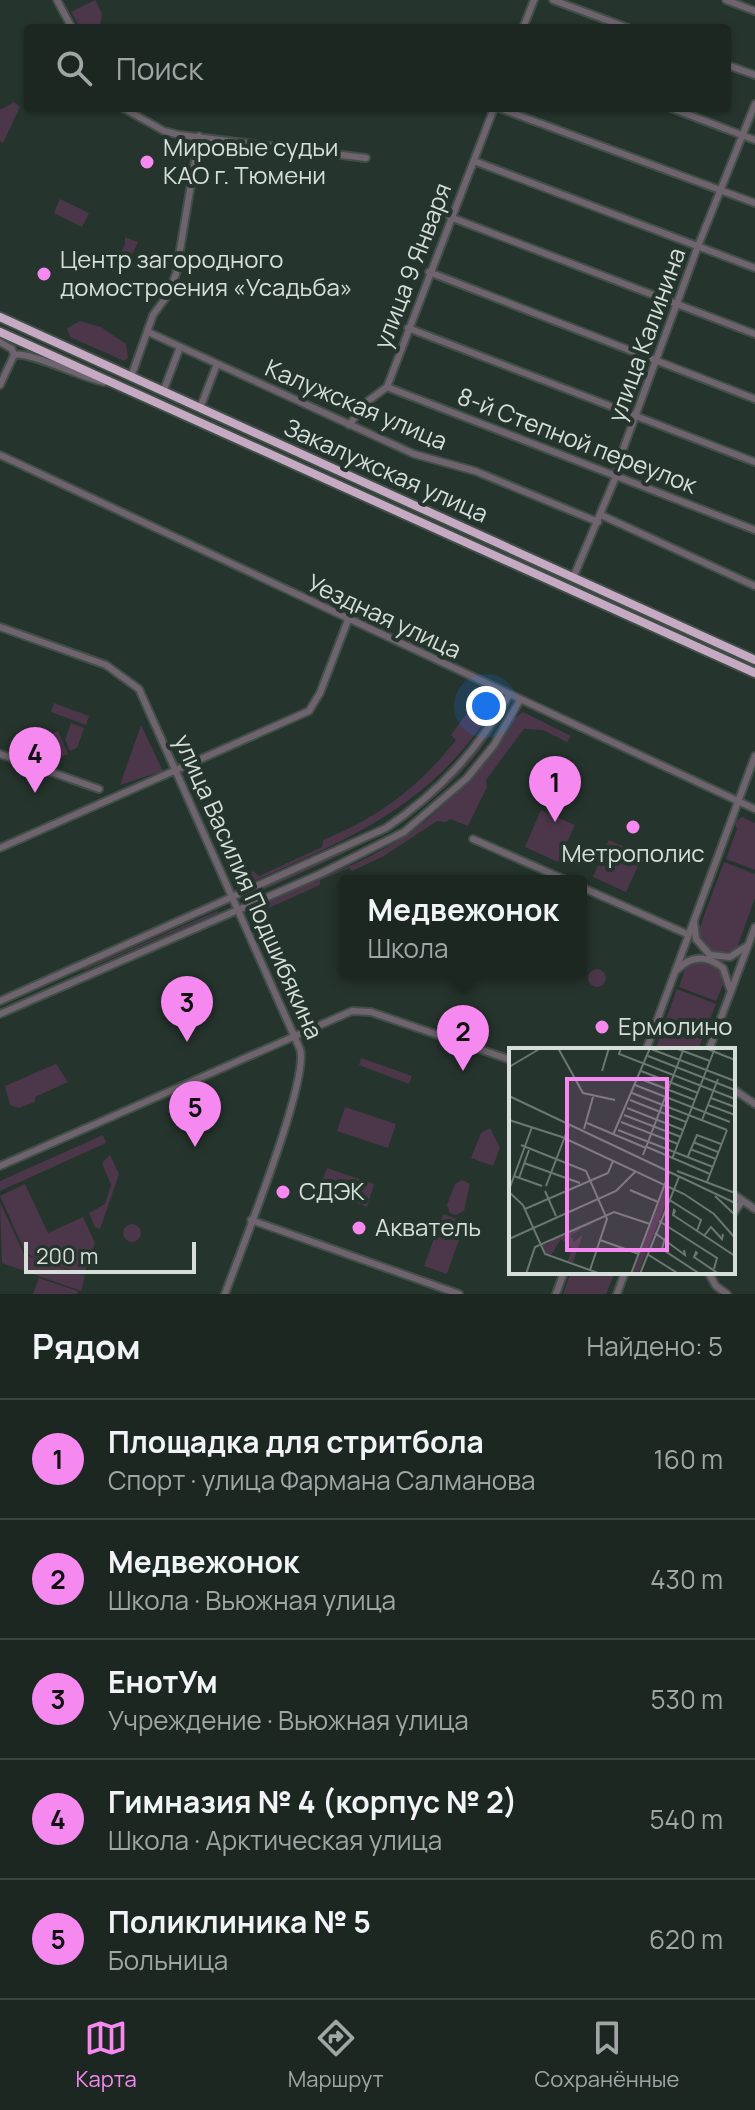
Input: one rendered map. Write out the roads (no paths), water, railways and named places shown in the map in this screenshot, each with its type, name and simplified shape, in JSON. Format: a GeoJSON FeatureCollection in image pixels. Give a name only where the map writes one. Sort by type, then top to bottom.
{"type":"FeatureCollection","features":[{"type":"Feature","properties":{"kind":"highway","name":"Закалужская улица"},"geometry":{"type":"LineString","coordinates":[[0,317],[755,660]]}},
{"type":"Feature","properties":{"kind":"highway"},"geometry":{"type":"LineString","coordinates":[[0,332],[755,673]]}},
{"type":"Feature","properties":{"kind":"street"},"geometry":{"type":"LineString","coordinates":[[57,0],[70,24]]}},
{"type":"Feature","properties":{"kind":"street"},"geometry":{"type":"LineString","coordinates":[[525,24],[534,0]]}},
{"type":"Feature","properties":{"kind":"street"},"geometry":{"type":"LineString","coordinates":[[553,0],[617,24]]}},
{"type":"Feature","properties":{"kind":"street"},"geometry":{"type":"LineString","coordinates":[[726,0],[755,11]]}},
{"type":"Feature","properties":{"kind":"street"},"geometry":{"type":"LineString","coordinates":[[731,66],[755,75]]}},
{"type":"Feature","properties":{"kind":"street","name":"улица Калинина"},"geometry":{"type":"LineString","coordinates":[[573,578],[617,474],[618,463],[698,246],[755,104]]}},
{"type":"Feature","properties":{"kind":"street"},"geometry":{"type":"LineString","coordinates":[[130,112],[164,131],[366,158]]}},
{"type":"Feature","properties":{"kind":"street","name":"улица 9 Января"},"geometry":{"type":"LineString","coordinates":[[349,425],[368,401],[387,387],[450,217],[494,112]]}},
{"type":"Feature","properties":{"kind":"street"},"geometry":{"type":"LineString","coordinates":[[507,112],[755,203]]}},
{"type":"Feature","properties":{"kind":"street"},"geometry":{"type":"LineString","coordinates":[[681,112],[755,140]]}},
{"type":"Feature","properties":{"kind":"street"},"geometry":{"type":"LineString","coordinates":[[131,377],[148,332],[176,274],[199,136]]}},
{"type":"Feature","properties":{"kind":"street"},"geometry":{"type":"LineString","coordinates":[[474,161],[755,268]]}},
{"type":"Feature","properties":{"kind":"street"},"geometry":{"type":"LineString","coordinates":[[450,217],[755,334]]}},
{"type":"Feature","properties":{"kind":"street"},"geometry":{"type":"LineString","coordinates":[[429,272],[755,399]]}},
{"type":"Feature","properties":{"kind":"street"},"geometry":{"type":"LineString","coordinates":[[408,328],[755,462]]}},
{"type":"Feature","properties":{"kind":"street","name":"Калужская улица"},"geometry":{"type":"LineString","coordinates":[[148,332],[414,454],[475,471],[600,518],[755,586]]}},
{"type":"Feature","properties":{"kind":"street"},"geometry":{"type":"LineString","coordinates":[[0,342],[8,346],[14,355]]}},
{"type":"Feature","properties":{"kind":"street"},"geometry":{"type":"LineString","coordinates":[[163,392],[180,347]]}},
{"type":"Feature","properties":{"kind":"street"},"geometry":{"type":"LineString","coordinates":[[14,355],[23,353],[90,380],[118,384]]}},
{"type":"Feature","properties":{"kind":"street"},"geometry":{"type":"LineString","coordinates":[[2,382],[14,355]]}},
{"type":"Feature","properties":{"kind":"street"},"geometry":{"type":"LineString","coordinates":[[200,408],[217,364]]}},
{"type":"Feature","properties":{"kind":"street","name":"8-й Степной переулок"},"geometry":{"type":"LineString","coordinates":[[387,387],[755,530]]}},
{"type":"Feature","properties":{"kind":"street","name":"Уездная улица"},"geometry":{"type":"LineString","coordinates":[[0,455],[755,809]]}},
{"type":"Feature","properties":{"kind":"street"},"geometry":{"type":"LineString","coordinates":[[0,848],[313,708],[348,620]]}},
{"type":"Feature","properties":{"kind":"street","name":"улица Василия Подшибякина"},"geometry":{"type":"LineString","coordinates":[[0,627],[106,665],[132,680],[146,700],[303,1059],[303,1070],[225,1294]]}},
{"type":"Feature","properties":{"kind":"street"},"geometry":{"type":"LineString","coordinates":[[0,1001],[352,845],[414,809],[468,759],[509,695]]}},
{"type":"Feature","properties":{"kind":"street"},"geometry":{"type":"LineString","coordinates":[[0,1014],[372,850],[427,815],[467,778],[494,745],[520,700]]}},
{"type":"Feature","properties":{"kind":"street"},"geometry":{"type":"LineString","coordinates":[[0,754],[99,789]]}},
{"type":"Feature","properties":{"kind":"street"},"geometry":{"type":"LineString","coordinates":[[647,1048],[755,756]]}},
{"type":"Feature","properties":{"kind":"street"},"geometry":{"type":"LineString","coordinates":[[473,839],[554,875]]}},
{"type":"Feature","properties":{"kind":"street"},"geometry":{"type":"LineString","coordinates":[[587,890],[687,934]]}},
{"type":"Feature","properties":{"kind":"street"},"geometry":{"type":"LineString","coordinates":[[694,917],[696,939],[710,955],[730,957],[749,944]]}},
{"type":"Feature","properties":{"kind":"street"},"geometry":{"type":"LineString","coordinates":[[710,1048],[755,927]]}},
{"type":"Feature","properties":{"kind":"street"},"geometry":{"type":"LineString","coordinates":[[673,974],[689,959],[708,959],[723,968],[730,993]]}},
{"type":"Feature","properties":{"kind":"street"},"geometry":{"type":"LineString","coordinates":[[83,965],[80,975],[88,976]]}},
{"type":"Feature","properties":{"kind":"street"},"geometry":{"type":"LineString","coordinates":[[64,973],[73,977],[68,984]]}},
{"type":"Feature","properties":{"kind":"street"},"geometry":{"type":"LineString","coordinates":[[0,1166],[295,1036],[362,1010],[509,1059]]}},
{"type":"Feature","properties":{"kind":"street"},"geometry":{"type":"LineString","coordinates":[[735,1090],[755,1104]]}},
{"type":"Feature","properties":{"kind":"street"},"geometry":{"type":"LineString","coordinates":[[735,1196],[755,1209]]}},
{"type":"Feature","properties":{"kind":"street"},"geometry":{"type":"LineString","coordinates":[[735,1211],[742,1201]]}},
{"type":"Feature","properties":{"kind":"street"},"geometry":{"type":"LineString","coordinates":[[251,1220],[459,1294]]}},
{"type":"Feature","properties":{"kind":"street"},"geometry":{"type":"LineString","coordinates":[[556,1294],[563,1274]]}},
{"type":"Feature","properties":{"kind":"street"},"geometry":{"type":"LineString","coordinates":[[617,1294],[624,1274]]}},
{"type":"Feature","properties":{"kind":"street"},"geometry":{"type":"LineString","coordinates":[[709,1274],[716,1286],[727,1294]]}},
{"type":"Feature","properties":{"kind":"place","name":"Мировые судьи КАО г. Тюмени"},"geometry":{"type":"Point","coordinates":[147,162]}},
{"type":"Feature","properties":{"kind":"place","name":"Центр загородного домостроения «Усадьба»"},"geometry":{"type":"Point","coordinates":[44,274]}},
{"type":"Feature","properties":{"kind":"place","name":"Гимназия № 4 (корпус № 2)"},"geometry":{"type":"Point","coordinates":[35,793]}},
{"type":"Feature","properties":{"kind":"place","name":"Площадка для стритбола"},"geometry":{"type":"Point","coordinates":[555,822]}},
{"type":"Feature","properties":{"kind":"place","name":"Метрополис"},"geometry":{"type":"Point","coordinates":[633,827]}},
{"type":"Feature","properties":{"kind":"place","name":"Ермолино"},"geometry":{"type":"Point","coordinates":[602,1027]}},
{"type":"Feature","properties":{"kind":"place","name":"ЕнотУм"},"geometry":{"type":"Point","coordinates":[187,1042]}},
{"type":"Feature","properties":{"kind":"place","name":"Медвежонок"},"geometry":{"type":"Point","coordinates":[463,1071]}},
{"type":"Feature","properties":{"kind":"place","name":"Поликлиника № 5"},"geometry":{"type":"Point","coordinates":[195,1147]}},
{"type":"Feature","properties":{"kind":"place","name":"СДЭК"},"geometry":{"type":"Point","coordinates":[283,1192]}},
{"type":"Feature","properties":{"kind":"place","name":"Акватель"},"geometry":{"type":"Point","coordinates":[359,1228]}}]}
